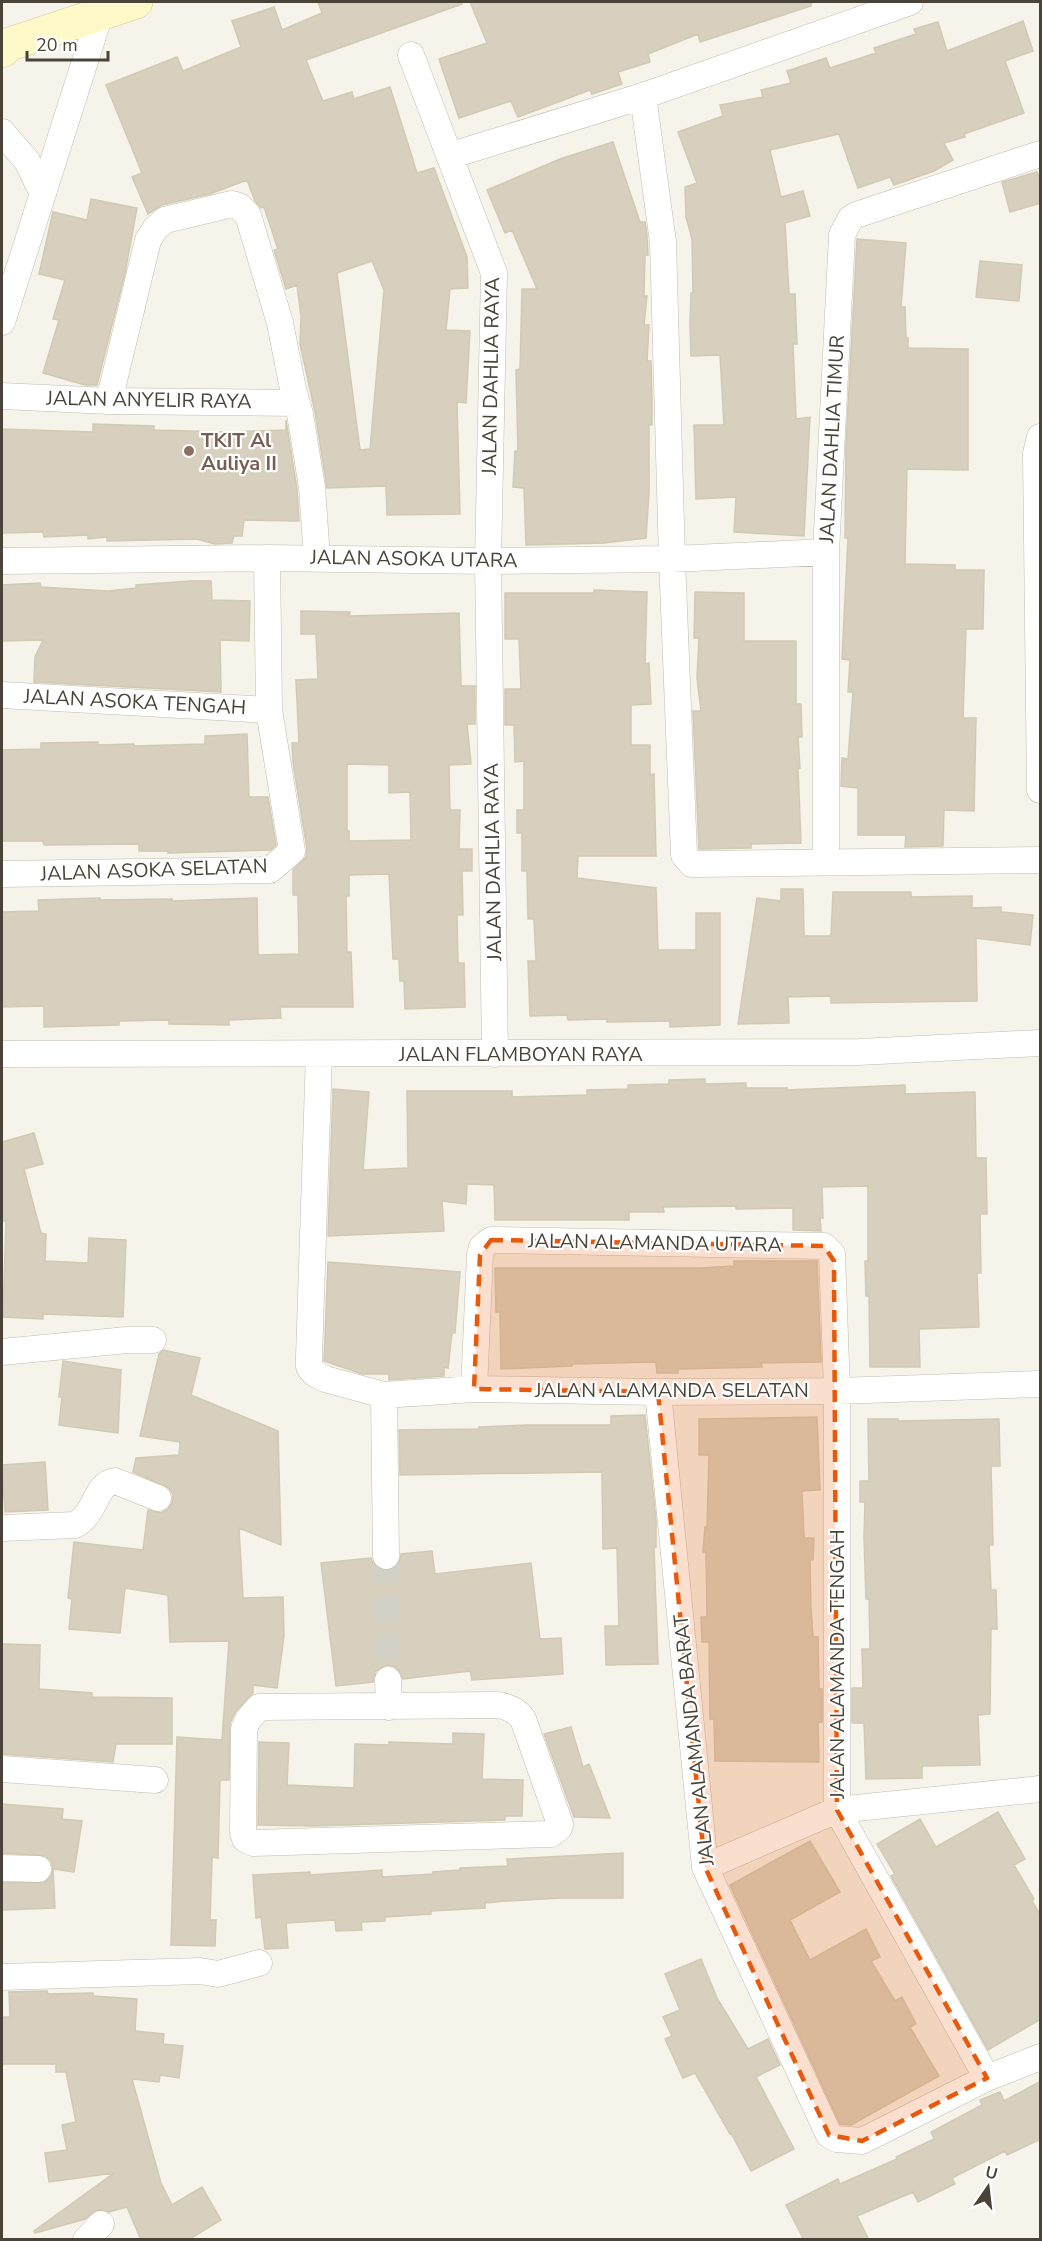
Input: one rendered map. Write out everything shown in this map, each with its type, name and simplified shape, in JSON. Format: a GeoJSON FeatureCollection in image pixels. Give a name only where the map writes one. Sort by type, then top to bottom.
{"type":"FeatureCollection","features":[{"type":"Feature","properties":{"kind":"main road"},"geometry":{"type":"LineString","coordinates":[[2,51],[10,44],[136,2]]}},
{"type":"Feature","properties":{"kind":"street"},"geometry":{"type":"LineString","coordinates":[[449,156],[643,96],[910,2]]}},
{"type":"Feature","properties":{"kind":"street"},"geometry":{"type":"LineString","coordinates":[[2,322],[100,14]]}},
{"type":"Feature","properties":{"kind":"street","name":"JALAN DAHLIA RAYA"},"geometry":{"type":"LineString","coordinates":[[411,55],[494,273],[488,561],[495,1054]]}},
{"type":"Feature","properties":{"kind":"street"},"geometry":{"type":"LineString","coordinates":[[643,96],[663,242],[672,559],[686,860],[692,864],[1041,860]]}},
{"type":"Feature","properties":{"kind":"street"},"geometry":{"type":"LineString","coordinates":[[2,132],[27,161],[42,192]]}},
{"type":"Feature","properties":{"kind":"street","name":"JALAN DAHLIA TIMUR"},"geometry":{"type":"LineString","coordinates":[[826,862],[826,552],[842,235],[850,219],[856,215],[1041,154]]}},
{"type":"Feature","properties":{"kind":"street"},"geometry":{"type":"LineString","coordinates":[[109,401],[148,240],[154,229],[165,220],[232,204],[239,206],[248,215],[280,323],[300,414],[312,487],[317,558]]}},
{"type":"Feature","properties":{"kind":"street","name":"JALAN ANYELIR RAYA"},"geometry":{"type":"LineString","coordinates":[[2,396],[109,401],[296,403]]}},
{"type":"Feature","properties":{"kind":"street"},"geometry":{"type":"LineString","coordinates":[[1041,437],[1036,453],[1041,790]]}},
{"type":"Feature","properties":{"kind":"street","name":"JALAN ASOKA UTARA"},"geometry":{"type":"LineString","coordinates":[[2,561],[267,558],[488,561],[672,559],[826,552]]}},
{"type":"Feature","properties":{"kind":"street","name":"JALAN ASOKA SELATAN"},"geometry":{"type":"LineString","coordinates":[[2,874],[270,870],[292,851],[269,710],[267,558]]}},
{"type":"Feature","properties":{"kind":"street","name":"JALAN ASOKA TENGAH"},"geometry":{"type":"LineString","coordinates":[[2,695],[269,710]]}},
{"type":"Feature","properties":{"kind":"street","name":"JALAN FLAMBOYAN RAYA"},"geometry":{"type":"LineString","coordinates":[[2,1054],[859,1052],[1041,1043]]}},
{"type":"Feature","properties":{"kind":"street","name":"JALAN ALAMANDA SELATAN"},"geometry":{"type":"LineString","coordinates":[[319,1054],[309,1367],[325,1379],[384,1395],[474,1389],[658,1392],[837,1391],[1041,1384]]}},
{"type":"Feature","properties":{"kind":"street","name":"JALAN ALAMANDA UTARA"},"geometry":{"type":"LineString","coordinates":[[474,1389],[480,1255],[482,1247],[491,1240],[824,1245],[832,1254],[834,1261],[837,1391]]}},
{"type":"Feature","properties":{"kind":"street"},"geometry":{"type":"LineString","coordinates":[[2,1352],[128,1340],[153,1340]]}},
{"type":"Feature","properties":{"kind":"street","name":"JALAN ALAMANDA TENGAH"},"geometry":{"type":"LineString","coordinates":[[837,1391],[837,1810],[987,2078]]}},
{"type":"Feature","properties":{"kind":"street","name":"JALAN ALAMANDA BARAT"},"geometry":{"type":"LineString","coordinates":[[658,1392],[705,1867],[829,2135],[837,2139],[862,2140],[987,2078]]}},
{"type":"Feature","properties":{"kind":"street"},"geometry":{"type":"LineString","coordinates":[[384,1395],[386,1556]]}},
{"type":"Feature","properties":{"kind":"street"},"geometry":{"type":"LineString","coordinates":[[2,1528],[75,1525],[85,1519],[101,1487],[108,1482],[115,1481],[158,1498]]}},
{"type":"Feature","properties":{"kind":"street"},"geometry":{"type":"LineString","coordinates":[[388,1680],[389,1707]]}},
{"type":"Feature","properties":{"kind":"street"},"geometry":{"type":"LineString","coordinates":[[499,1705],[518,1713],[523,1719],[560,1824],[559,1828],[551,1834],[247,1842],[243,1833],[244,1730],[259,1707],[389,1707],[499,1705]]}},
{"type":"Feature","properties":{"kind":"street"},"geometry":{"type":"LineString","coordinates":[[2,1769],[155,1780]]}},
{"type":"Feature","properties":{"kind":"street"},"geometry":{"type":"LineString","coordinates":[[705,1867],[837,1810],[1041,1789]]}},
{"type":"Feature","properties":{"kind":"street"},"geometry":{"type":"LineString","coordinates":[[2,1868],[38,1869]]}},
{"type":"Feature","properties":{"kind":"street"},"geometry":{"type":"LineString","coordinates":[[2,1977],[200,1971],[218,1974],[259,1963]]}},
{"type":"Feature","properties":{"kind":"street"},"geometry":{"type":"LineString","coordinates":[[987,2078],[1041,2056]]}},
{"type":"Feature","properties":{"kind":"highlighted area"},"geometry":{"type":"Polygon","coordinates":[[[491,1240],[824,1246],[834,1261],[837,1810],[987,2078],[862,2141],[829,2135],[705,1867],[658,1392],[474,1389],[480,1255],[491,1240]]]}},
{"type":"Feature","properties":{"kind":"building"},"geometry":{"type":"Polygon","coordinates":[[[318,2],[461,2],[462,4],[306,60],[323,101],[352,92],[354,99],[390,87],[417,173],[434,168],[467,257],[468,288],[450,289],[446,330],[470,331],[466,403],[457,402],[460,514],[387,515],[386,486],[327,488],[315,412],[300,344],[301,317],[297,285],[286,289],[274,250],[278,249],[264,207],[261,208],[255,201],[247,180],[210,194],[162,205],[148,214],[132,177],[142,173],[106,85],[177,57],[183,71],[241,47],[232,21],[274,7],[282,30],[322,13],[318,2]],[[372,261],[337,273],[360,450],[370,449],[384,290],[372,261]]]}},
{"type":"Feature","properties":{"kind":"building"},"geometry":{"type":"Polygon","coordinates":[[[470,2],[811,2],[811,6],[700,42],[698,34],[648,54],[650,62],[618,72],[622,84],[592,94],[590,90],[518,117],[511,101],[459,118],[439,59],[487,43],[470,2]]]}},
{"type":"Feature","properties":{"kind":"building"},"geometry":{"type":"Polygon","coordinates":[[[1023,21],[1033,51],[1005,61],[1024,113],[944,143],[953,160],[934,171],[894,185],[890,177],[858,188],[839,134],[770,150],[781,197],[803,191],[810,216],[785,223],[789,294],[795,294],[797,344],[793,344],[796,419],[810,417],[804,536],[734,532],[736,497],[696,499],[694,425],[724,425],[720,355],[691,356],[692,239],[686,217],[685,187],[697,183],[678,132],[723,116],[720,105],[763,97],[761,90],[791,83],[787,71],[826,58],[830,68],[876,53],[874,48],[916,34],[914,29],[938,22],[947,51],[1023,21]]]}},
{"type":"Feature","properties":{"kind":"building"},"geometry":{"type":"Polygon","coordinates":[[[613,142],[640,222],[645,222],[647,235],[648,255],[645,255],[644,296],[647,296],[644,325],[649,325],[647,361],[651,361],[652,425],[649,425],[646,538],[604,543],[526,545],[524,488],[513,487],[515,451],[518,451],[516,370],[520,369],[522,289],[537,289],[512,230],[505,233],[487,190],[560,159],[613,142]]]}},
{"type":"Feature","properties":{"kind":"building"},"geometry":{"type":"Polygon","coordinates":[[[1037,172],[1041,184],[1041,203],[1010,212],[1002,182],[1037,172]]]}},
{"type":"Feature","properties":{"kind":"building"},"geometry":{"type":"Polygon","coordinates":[[[91,199],[137,208],[125,273],[97,385],[85,385],[43,373],[59,320],[53,319],[65,280],[39,274],[53,212],[87,220],[91,199]]]}},
{"type":"Feature","properties":{"kind":"building"},"geometry":{"type":"Polygon","coordinates":[[[857,239],[906,243],[901,307],[905,307],[908,348],[968,349],[968,470],[907,469],[905,564],[955,565],[955,570],[984,570],[983,629],[966,629],[963,718],[976,718],[974,811],[944,810],[943,846],[905,847],[906,835],[858,835],[858,788],[841,786],[842,758],[848,759],[853,692],[848,692],[850,660],[842,659],[848,538],[845,538],[846,445],[857,239]]]}},
{"type":"Feature","properties":{"kind":"building"},"geometry":{"type":"Polygon","coordinates":[[[980,261],[1022,265],[1019,301],[976,297],[980,261]]]}},
{"type":"Feature","properties":{"kind":"building"},"geometry":{"type":"Polygon","coordinates":[[[286,420],[297,489],[299,521],[244,520],[242,536],[234,536],[232,543],[215,544],[197,539],[107,541],[107,537],[88,539],[88,535],[44,537],[43,532],[2,533],[2,429],[93,432],[93,424],[154,426],[154,430],[228,432],[286,430],[286,420]]]}},
{"type":"Feature","properties":{"kind":"building"},"geometry":{"type":"Polygon","coordinates":[[[211,581],[212,600],[250,601],[249,641],[220,640],[221,692],[34,682],[35,657],[43,640],[2,641],[2,585],[40,583],[41,587],[108,591],[136,588],[136,585],[211,581]]]}},
{"type":"Feature","properties":{"kind":"building"},"geometry":{"type":"Polygon","coordinates":[[[594,590],[647,592],[645,664],[649,663],[651,704],[631,705],[631,745],[650,745],[650,775],[654,774],[656,856],[578,856],[577,878],[656,888],[658,950],[696,950],[696,913],[720,913],[720,1025],[670,1027],[670,1021],[607,1022],[607,1019],[568,1020],[567,1015],[530,1016],[528,961],[536,961],[534,919],[528,919],[527,871],[522,871],[522,833],[517,833],[517,810],[524,810],[524,761],[515,762],[514,725],[505,725],[505,689],[521,689],[519,639],[505,639],[505,593],[594,593],[594,590]]]}},
{"type":"Feature","properties":{"kind":"building"},"geometry":{"type":"Polygon","coordinates":[[[695,592],[744,593],[744,641],[796,641],[796,704],[801,704],[802,737],[798,737],[801,843],[751,844],[751,848],[699,849],[693,711],[701,711],[697,678],[699,638],[694,638],[695,592]]]}},
{"type":"Feature","properties":{"kind":"building"},"geometry":{"type":"Polygon","coordinates":[[[301,611],[350,612],[349,616],[459,613],[461,686],[475,686],[475,724],[467,724],[471,764],[449,765],[450,810],[460,810],[459,849],[472,849],[472,871],[462,871],[463,915],[457,915],[458,963],[464,963],[465,1007],[405,1009],[404,981],[400,981],[399,959],[393,959],[389,874],[349,875],[349,896],[346,896],[347,952],[351,952],[353,1007],[280,1007],[281,1018],[229,1020],[229,1025],[169,1024],[169,1020],[119,1021],[119,1025],[44,1027],[44,1006],[2,1007],[2,912],[39,911],[38,900],[100,898],[100,900],[172,899],[172,901],[257,898],[258,955],[299,954],[298,895],[293,895],[293,870],[306,857],[307,849],[293,763],[292,743],[299,743],[296,680],[318,679],[316,634],[301,634],[301,611]],[[347,764],[349,841],[411,840],[410,792],[389,793],[389,765],[347,764]]]}},
{"type":"Feature","properties":{"kind":"building"},"geometry":{"type":"Polygon","coordinates":[[[247,734],[249,797],[268,797],[276,845],[271,850],[168,853],[168,851],[139,851],[139,844],[44,845],[43,841],[2,841],[2,750],[41,749],[41,743],[98,742],[98,745],[134,744],[134,746],[205,744],[205,736],[247,734]]]}},
{"type":"Feature","properties":{"kind":"building"},"geometry":{"type":"Polygon","coordinates":[[[781,889],[803,889],[804,936],[831,936],[833,892],[911,892],[911,897],[972,896],[972,908],[1001,907],[1001,912],[1033,915],[1030,945],[976,938],[977,1001],[831,1003],[831,996],[788,997],[789,1023],[738,1024],[757,898],[781,901],[781,889]]]}},
{"type":"Feature","properties":{"kind":"building"},"geometry":{"type":"Polygon","coordinates":[[[705,1079],[705,1084],[746,1083],[746,1088],[787,1088],[787,1090],[905,1085],[905,1094],[975,1092],[976,1158],[986,1158],[987,1214],[980,1214],[981,1273],[977,1273],[979,1327],[919,1329],[920,1367],[870,1367],[869,1296],[866,1296],[865,1261],[868,1261],[868,1186],[822,1187],[821,1231],[793,1230],[793,1208],[736,1209],[736,1206],[663,1207],[664,1212],[629,1212],[629,1220],[495,1220],[494,1185],[467,1184],[466,1204],[442,1201],[444,1231],[328,1236],[333,1089],[369,1092],[363,1170],[408,1168],[407,1091],[512,1091],[512,1097],[587,1095],[587,1090],[628,1089],[628,1085],[669,1084],[669,1080],[705,1079]]]}},
{"type":"Feature","properties":{"kind":"building"},"geometry":{"type":"Polygon","coordinates":[[[34,1133],[43,1164],[24,1169],[41,1233],[46,1234],[45,1261],[88,1263],[89,1238],[126,1240],[123,1317],[43,1314],[43,1319],[3,1317],[6,1220],[2,1222],[2,1142],[34,1133]]]}},
{"type":"Feature","properties":{"kind":"building"},"geometry":{"type":"Polygon","coordinates":[[[734,1261],[817,1261],[821,1362],[761,1363],[762,1367],[678,1369],[678,1373],[657,1373],[656,1362],[501,1369],[500,1312],[496,1312],[495,1268],[700,1268],[734,1266],[734,1261]]]}},
{"type":"Feature","properties":{"kind":"building"},"geometry":{"type":"Polygon","coordinates":[[[328,1262],[460,1272],[455,1333],[452,1333],[448,1368],[444,1367],[444,1376],[389,1380],[389,1374],[362,1374],[324,1361],[328,1262]]]}},
{"type":"Feature","properties":{"kind":"building"},"geometry":{"type":"Polygon","coordinates":[[[163,1350],[200,1358],[191,1395],[278,1431],[281,1545],[239,1528],[243,1598],[283,1597],[284,1636],[277,1688],[253,1685],[253,1693],[236,1711],[230,1723],[229,1780],[220,1780],[218,1858],[212,1857],[210,1920],[216,1920],[215,1946],[171,1945],[177,1737],[222,1740],[229,1641],[170,1642],[168,1595],[125,1588],[120,1633],[69,1629],[72,1599],[68,1598],[74,1542],[143,1550],[148,1510],[161,1513],[172,1503],[173,1495],[169,1488],[133,1472],[136,1458],[179,1455],[180,1442],[140,1436],[159,1354],[163,1350]]]}},
{"type":"Feature","properties":{"kind":"building"},"geometry":{"type":"Polygon","coordinates":[[[63,1361],[121,1370],[118,1433],[59,1425],[63,1361]]]}},
{"type":"Feature","properties":{"kind":"building"},"geometry":{"type":"Polygon","coordinates":[[[645,1415],[656,1520],[656,1547],[654,1547],[658,1664],[606,1665],[605,1626],[619,1626],[617,1548],[603,1549],[602,1472],[400,1475],[399,1430],[479,1429],[479,1427],[528,1425],[611,1425],[611,1416],[645,1415]]]}},
{"type":"Feature","properties":{"kind":"building"},"geometry":{"type":"Polygon","coordinates":[[[817,1417],[820,1490],[802,1491],[804,1538],[814,1538],[813,1560],[810,1560],[811,1608],[813,1637],[818,1637],[819,1689],[822,1689],[822,1722],[818,1722],[819,1762],[715,1761],[714,1719],[710,1719],[709,1642],[702,1642],[701,1617],[707,1617],[706,1552],[703,1552],[705,1527],[707,1528],[709,1455],[699,1455],[699,1419],[817,1417]]]}},
{"type":"Feature","properties":{"kind":"building"},"geometry":{"type":"Polygon","coordinates":[[[868,1419],[898,1419],[898,1421],[999,1419],[1000,1466],[991,1466],[993,1545],[989,1545],[991,1590],[996,1590],[997,1629],[991,1629],[990,1714],[978,1715],[980,1765],[922,1766],[922,1778],[866,1779],[864,1723],[852,1723],[852,1688],[863,1688],[862,1649],[870,1649],[869,1599],[866,1599],[865,1502],[860,1502],[860,1481],[869,1481],[868,1419]]]}},
{"type":"Feature","properties":{"kind":"building"},"geometry":{"type":"Polygon","coordinates":[[[45,1462],[48,1510],[5,1512],[2,1465],[45,1462]]]}},
{"type":"Feature","properties":{"kind":"building"},"geometry":{"type":"Polygon","coordinates":[[[432,1551],[435,1574],[531,1563],[540,1639],[561,1638],[563,1674],[472,1680],[470,1671],[403,1679],[395,1667],[387,1665],[375,1672],[373,1682],[336,1686],[321,1563],[371,1558],[378,1569],[387,1571],[399,1564],[401,1554],[432,1551]]]}},
{"type":"Feature","properties":{"kind":"building"},"geometry":{"type":"Polygon","coordinates":[[[2,1644],[40,1645],[39,1689],[92,1693],[92,1697],[172,1698],[172,1744],[116,1744],[113,1762],[2,1754],[2,1644]]]}},
{"type":"Feature","properties":{"kind":"building"},"geometry":{"type":"Polygon","coordinates":[[[571,1727],[583,1767],[589,1764],[610,1818],[574,1817],[544,1734],[571,1727]]]}},
{"type":"Feature","properties":{"kind":"building"},"geometry":{"type":"Polygon","coordinates":[[[453,1733],[484,1734],[482,1779],[523,1780],[522,1816],[505,1816],[505,1820],[312,1826],[258,1825],[259,1742],[289,1743],[287,1785],[354,1788],[355,1744],[389,1745],[389,1742],[453,1744],[453,1733]]]}},
{"type":"Feature","properties":{"kind":"building"},"geometry":{"type":"Polygon","coordinates":[[[2,1804],[63,1809],[62,1819],[82,1821],[74,1872],[53,1869],[51,1861],[45,1856],[2,1853],[2,1804]]]}},
{"type":"Feature","properties":{"kind":"building"},"geometry":{"type":"Polygon","coordinates":[[[998,1812],[1025,1859],[1014,1865],[1041,1916],[1041,2019],[988,2050],[891,1876],[895,1874],[877,1844],[920,1819],[936,1847],[998,1812]]]}},
{"type":"Feature","properties":{"kind":"building"},"geometry":{"type":"Polygon","coordinates":[[[810,1841],[840,1892],[790,1920],[810,1960],[866,1929],[880,1957],[871,1961],[895,2001],[902,1997],[916,2024],[910,2027],[939,2076],[851,2125],[840,2124],[730,1885],[810,1841]]]}},
{"type":"Feature","properties":{"kind":"building"},"geometry":{"type":"Polygon","coordinates":[[[623,1853],[623,1898],[561,1898],[485,1903],[485,1908],[431,1911],[431,1914],[385,1917],[385,1921],[361,1922],[362,1930],[336,1931],[335,1920],[286,1923],[288,1948],[265,1949],[261,1917],[256,1918],[253,1875],[310,1872],[310,1875],[382,1870],[382,1877],[433,1874],[433,1872],[460,1870],[460,1868],[508,1866],[507,1859],[623,1853]]]}},
{"type":"Feature","properties":{"kind":"building"},"geometry":{"type":"Polygon","coordinates":[[[53,1869],[55,1908],[2,1910],[2,1883],[45,1882],[51,1876],[53,1869]]]}},
{"type":"Feature","properties":{"kind":"building"},"geometry":{"type":"Polygon","coordinates":[[[701,1959],[717,1998],[748,2049],[768,2039],[780,2065],[756,2077],[794,2149],[751,2171],[695,2073],[683,2078],[665,2039],[672,2036],[663,2017],[680,2010],[665,1974],[701,1959]]]}},
{"type":"Feature","properties":{"kind":"building"},"geometry":{"type":"Polygon","coordinates":[[[47,1991],[48,1994],[93,1993],[93,1996],[137,1999],[135,2031],[164,2034],[163,2044],[183,2046],[179,2078],[160,2075],[159,2082],[132,2079],[161,2183],[172,2205],[202,2187],[221,2220],[188,2240],[141,2240],[127,2207],[109,2212],[97,2210],[85,2219],[35,2233],[34,2231],[114,2173],[49,2182],[45,2153],[67,2150],[62,2125],[76,2122],[66,2072],[56,2072],[56,2064],[2,2064],[2,2017],[10,2017],[9,1992],[47,1991]]]}},
{"type":"Feature","properties":{"kind":"building"},"geometry":{"type":"Polygon","coordinates":[[[1041,2081],[1041,2139],[1007,2155],[1005,2151],[952,2178],[955,2184],[918,2202],[913,2192],[857,2216],[869,2240],[804,2240],[786,2205],[838,2179],[840,2184],[897,2159],[896,2157],[934,2139],[931,2132],[982,2105],[980,2100],[1000,2092],[1004,2101],[1041,2081]]]}},
{"type":"Feature","properties":{"kind":"tunnel"},"geometry":{"type":"LineString","coordinates":[[386,1556],[388,1680]]}},
{"type":"Feature","properties":{"kind":"place","name":"TKIT Al Auliya II"},"geometry":{"type":"Point","coordinates":[189,451]}}]}
